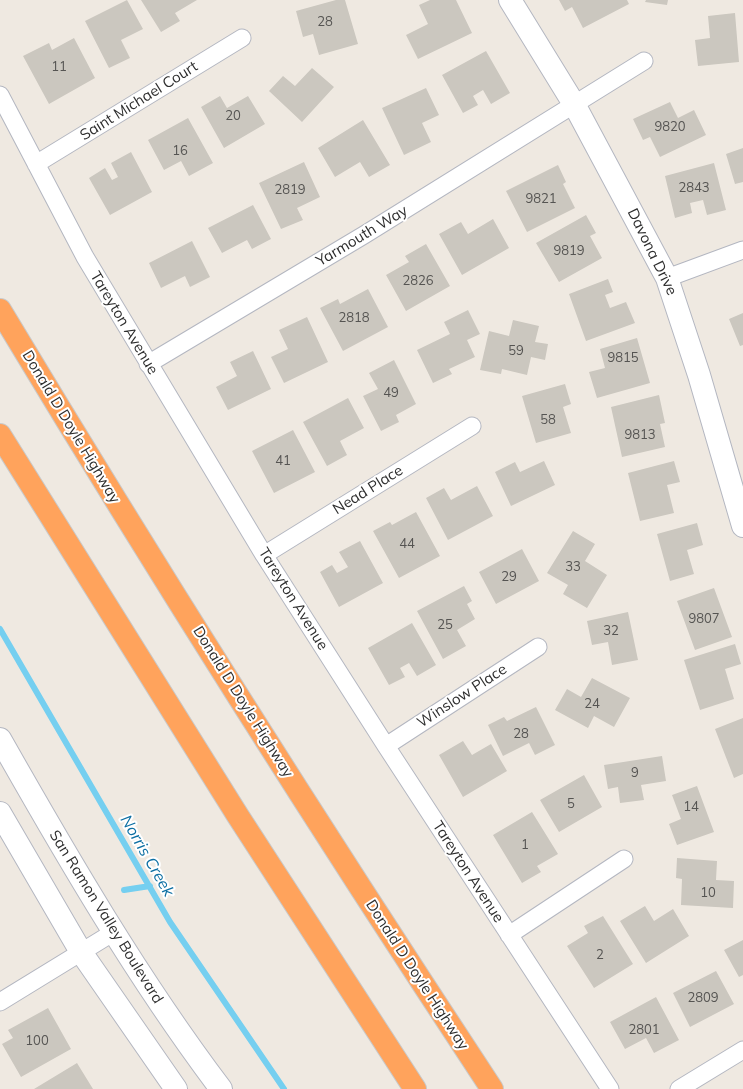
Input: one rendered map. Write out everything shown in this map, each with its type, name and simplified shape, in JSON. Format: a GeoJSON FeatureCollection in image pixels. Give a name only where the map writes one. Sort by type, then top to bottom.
{"type":"FeatureCollection","features":[{"type":"Feature","properties":{"kind":"highway","name":"Donald D Doyle Highway"},"geometry":{"type":"LineString","coordinates":[[0,310],[71,428],[179,601],[407,961],[492,1089]]}},
{"type":"Feature","properties":{"kind":"highway"},"geometry":{"type":"LineString","coordinates":[[0,435],[234,809],[415,1089]]}},
{"type":"Feature","properties":{"kind":"main road","name":"Davona Drive"},"geometry":{"type":"LineString","coordinates":[[510,0],[574,104],[667,278],[699,375],[743,526]]}},
{"type":"Feature","properties":{"kind":"main road","name":"San Ramon Valley Boulevard"},"geometry":{"type":"LineString","coordinates":[[0,739],[56,837],[114,932],[178,1031],[221,1089]]}},
{"type":"Feature","properties":{"kind":"main road"},"geometry":{"type":"LineString","coordinates":[[0,813],[81,952],[176,1089]]}},
{"type":"Feature","properties":{"kind":"street","name":"Saint Michael Court"},"geometry":{"type":"LineString","coordinates":[[36,164],[242,38]]}},
{"type":"Feature","properties":{"kind":"street","name":"Yarmouth Way"},"geometry":{"type":"LineString","coordinates":[[148,364],[364,235],[644,60]]}},
{"type":"Feature","properties":{"kind":"street","name":"Tareyton Avenue"},"geometry":{"type":"LineString","coordinates":[[0,95],[85,257],[264,555],[386,746],[610,1089]]}},
{"type":"Feature","properties":{"kind":"street"},"geometry":{"type":"LineString","coordinates":[[667,278],[743,250]]}},
{"type":"Feature","properties":{"kind":"street","name":"Nead Place"},"geometry":{"type":"LineString","coordinates":[[264,555],[472,426]]}},
{"type":"Feature","properties":{"kind":"street","name":"Winslow Place"},"geometry":{"type":"LineString","coordinates":[[386,746],[538,647]]}},
{"type":"Feature","properties":{"kind":"street"},"geometry":{"type":"LineString","coordinates":[[509,935],[624,860]]}},
{"type":"Feature","properties":{"kind":"street"},"geometry":{"type":"LineString","coordinates":[[0,1002],[114,932]]}},
{"type":"Feature","properties":{"kind":"street"},"geometry":{"type":"LineString","coordinates":[[680,1089],[743,1050]]}},
{"type":"Feature","properties":{"kind":"building"},"geometry":{"type":"Polygon","coordinates":[[[127,0],[143,29],[121,40],[130,58],[109,68],[85,21],[127,0]]]}},
{"type":"Feature","properties":{"kind":"building"},"geometry":{"type":"Polygon","coordinates":[[[141,0],[197,0],[175,13],[180,21],[161,32],[141,0]]]}},
{"type":"Feature","properties":{"kind":"building"},"geometry":{"type":"Polygon","coordinates":[[[336,0],[345,0],[358,44],[319,55],[313,34],[303,37],[296,11],[336,0]]]}},
{"type":"Feature","properties":{"kind":"building"},"geometry":{"type":"Polygon","coordinates":[[[430,0],[456,0],[472,33],[418,59],[406,35],[428,24],[419,5],[430,0]]]}},
{"type":"Feature","properties":{"kind":"building"},"geometry":{"type":"Polygon","coordinates":[[[559,0],[627,0],[629,4],[583,28],[572,7],[565,11],[559,0]]]}},
{"type":"Feature","properties":{"kind":"building"},"geometry":{"type":"Polygon","coordinates":[[[646,0],[668,0],[667,5],[645,2],[646,0]]]}},
{"type":"Feature","properties":{"kind":"building"},"geometry":{"type":"Polygon","coordinates":[[[735,13],[739,62],[698,66],[695,40],[710,38],[708,16],[735,13]]]}},
{"type":"Feature","properties":{"kind":"building"},"geometry":{"type":"Polygon","coordinates":[[[74,38],[95,78],[49,104],[23,56],[49,43],[52,50],[74,38]]]}},
{"type":"Feature","properties":{"kind":"building"},"geometry":{"type":"Polygon","coordinates":[[[486,51],[510,93],[491,104],[483,90],[473,96],[478,105],[463,113],[442,75],[486,51]]]}},
{"type":"Feature","properties":{"kind":"building"},"geometry":{"type":"Polygon","coordinates":[[[312,68],[334,87],[302,122],[269,91],[283,76],[295,86],[312,68]]]}},
{"type":"Feature","properties":{"kind":"building"},"geometry":{"type":"Polygon","coordinates":[[[426,88],[439,115],[422,123],[431,142],[404,155],[382,108],[426,88]]]}},
{"type":"Feature","properties":{"kind":"building"},"geometry":{"type":"Polygon","coordinates":[[[220,96],[227,108],[248,96],[265,124],[224,148],[201,107],[220,96]]]}},
{"type":"Feature","properties":{"kind":"building"},"geometry":{"type":"Polygon","coordinates":[[[670,102],[678,118],[694,110],[706,135],[660,157],[650,137],[643,140],[633,119],[670,102]]]}},
{"type":"Feature","properties":{"kind":"building"},"geometry":{"type":"Polygon","coordinates":[[[188,118],[213,163],[189,176],[181,161],[164,170],[148,140],[188,118]]]}},
{"type":"Feature","properties":{"kind":"building"},"geometry":{"type":"Polygon","coordinates":[[[363,120],[390,165],[369,177],[360,162],[335,177],[318,148],[363,120]]]}},
{"type":"Feature","properties":{"kind":"building"},"geometry":{"type":"Polygon","coordinates":[[[743,148],[743,182],[735,184],[726,154],[743,148]]]}},
{"type":"Feature","properties":{"kind":"building"},"geometry":{"type":"Polygon","coordinates":[[[131,152],[152,192],[110,215],[89,178],[105,168],[112,180],[118,177],[111,163],[131,152]]]}},
{"type":"Feature","properties":{"kind":"building"},"geometry":{"type":"Polygon","coordinates":[[[304,162],[320,197],[297,208],[303,220],[281,229],[259,183],[304,162]]]}},
{"type":"Feature","properties":{"kind":"building"},"geometry":{"type":"Polygon","coordinates":[[[714,163],[726,210],[707,215],[703,200],[690,203],[692,213],[675,218],[665,176],[714,163]]]}},
{"type":"Feature","properties":{"kind":"building"},"geometry":{"type":"Polygon","coordinates":[[[558,165],[566,182],[563,184],[575,208],[527,232],[506,191],[558,165]]]}},
{"type":"Feature","properties":{"kind":"building"},"geometry":{"type":"Polygon","coordinates":[[[253,205],[271,239],[252,249],[247,240],[222,253],[208,228],[253,205]]]}},
{"type":"Feature","properties":{"kind":"building"},"geometry":{"type":"Polygon","coordinates":[[[586,215],[596,233],[590,236],[602,258],[559,282],[536,243],[586,215]]]}},
{"type":"Feature","properties":{"kind":"building"},"geometry":{"type":"Polygon","coordinates":[[[493,219],[509,248],[462,275],[439,234],[461,222],[468,234],[493,219]]]}},
{"type":"Feature","properties":{"kind":"building"},"geometry":{"type":"Polygon","coordinates":[[[192,241],[210,277],[190,287],[185,276],[161,288],[149,263],[192,241]]]}},
{"type":"Feature","properties":{"kind":"building"},"geometry":{"type":"Polygon","coordinates":[[[426,244],[450,286],[406,311],[386,275],[409,262],[405,256],[426,244]]]}},
{"type":"Feature","properties":{"kind":"building"},"geometry":{"type":"Polygon","coordinates":[[[608,279],[613,292],[605,295],[610,308],[626,302],[635,323],[586,341],[569,294],[608,279]]]}},
{"type":"Feature","properties":{"kind":"building"},"geometry":{"type":"Polygon","coordinates":[[[368,289],[388,327],[343,351],[320,308],[338,299],[340,304],[368,289]]]}},
{"type":"Feature","properties":{"kind":"building"},"geometry":{"type":"Polygon","coordinates":[[[468,310],[480,334],[467,340],[475,357],[449,369],[452,374],[433,383],[417,350],[450,334],[444,322],[468,310]]]}},
{"type":"Feature","properties":{"kind":"building"},"geometry":{"type":"Polygon","coordinates":[[[743,313],[743,345],[740,346],[729,319],[743,313]]]}},
{"type":"Feature","properties":{"kind":"building"},"geometry":{"type":"Polygon","coordinates":[[[307,317],[328,362],[284,383],[271,357],[288,349],[279,330],[307,317]]]}},
{"type":"Feature","properties":{"kind":"building"},"geometry":{"type":"Polygon","coordinates":[[[513,320],[539,326],[535,342],[548,344],[545,360],[531,357],[527,375],[502,369],[501,374],[480,370],[489,331],[509,336],[513,320]]]}},
{"type":"Feature","properties":{"kind":"building"},"geometry":{"type":"Polygon","coordinates":[[[637,338],[650,383],[597,398],[589,372],[605,368],[600,349],[637,338]]]}},
{"type":"Feature","properties":{"kind":"building"},"geometry":{"type":"Polygon","coordinates":[[[253,351],[271,389],[228,410],[216,387],[237,376],[230,362],[253,351]]]}},
{"type":"Feature","properties":{"kind":"building"},"geometry":{"type":"Polygon","coordinates":[[[394,360],[416,404],[396,415],[399,422],[381,431],[363,396],[378,389],[369,373],[394,360]]]}},
{"type":"Feature","properties":{"kind":"building"},"geometry":{"type":"Polygon","coordinates":[[[565,384],[571,404],[563,407],[571,433],[536,443],[522,396],[565,384]]]}},
{"type":"Feature","properties":{"kind":"building"},"geometry":{"type":"Polygon","coordinates":[[[659,395],[665,423],[660,424],[665,447],[622,457],[611,407],[659,395]]]}},
{"type":"Feature","properties":{"kind":"building"},"geometry":{"type":"Polygon","coordinates":[[[348,398],[364,428],[340,441],[347,455],[327,466],[303,422],[348,398]]]}},
{"type":"Feature","properties":{"kind":"building"},"geometry":{"type":"Polygon","coordinates":[[[293,430],[315,472],[274,493],[252,451],[293,430]]]}},
{"type":"Feature","properties":{"kind":"building"},"geometry":{"type":"Polygon","coordinates":[[[544,461],[555,485],[511,506],[495,472],[515,462],[520,472],[544,461]]]}},
{"type":"Feature","properties":{"kind":"building"},"geometry":{"type":"Polygon","coordinates":[[[674,461],[680,482],[667,485],[674,513],[640,521],[628,473],[674,461]]]}},
{"type":"Feature","properties":{"kind":"building"},"geometry":{"type":"Polygon","coordinates":[[[477,486],[493,516],[448,540],[426,498],[444,488],[451,500],[477,486]]]}},
{"type":"Feature","properties":{"kind":"building"},"geometry":{"type":"Polygon","coordinates":[[[416,512],[440,556],[399,578],[373,531],[390,522],[392,525],[416,512]]]}},
{"type":"Feature","properties":{"kind":"building"},"geometry":{"type":"Polygon","coordinates":[[[697,523],[703,545],[687,550],[694,574],[670,581],[657,534],[697,523]]]}},
{"type":"Feature","properties":{"kind":"building"},"geometry":{"type":"Polygon","coordinates":[[[573,531],[595,544],[585,561],[607,575],[587,608],[563,594],[568,585],[547,573],[573,531]]]}},
{"type":"Feature","properties":{"kind":"building"},"geometry":{"type":"Polygon","coordinates":[[[360,541],[383,583],[339,607],[320,572],[332,565],[337,573],[348,567],[339,552],[360,541]]]}},
{"type":"Feature","properties":{"kind":"building"},"geometry":{"type":"Polygon","coordinates":[[[522,549],[539,581],[496,604],[479,572],[522,549]]]}},
{"type":"Feature","properties":{"kind":"building"},"geometry":{"type":"Polygon","coordinates":[[[464,586],[472,601],[467,604],[475,619],[457,630],[466,646],[443,659],[417,611],[464,586]]]}},
{"type":"Feature","properties":{"kind":"building"},"geometry":{"type":"Polygon","coordinates":[[[714,588],[732,637],[695,650],[677,601],[714,588]]]}},
{"type":"Feature","properties":{"kind":"building"},"geometry":{"type":"Polygon","coordinates":[[[628,612],[638,660],[612,665],[608,642],[592,645],[587,621],[628,612]]]}},
{"type":"Feature","properties":{"kind":"building"},"geometry":{"type":"Polygon","coordinates":[[[412,623],[436,665],[417,676],[409,663],[400,668],[405,677],[389,685],[368,648],[412,623]]]}},
{"type":"Feature","properties":{"kind":"building"},"geometry":{"type":"Polygon","coordinates":[[[735,644],[741,664],[725,669],[734,699],[700,710],[684,660],[735,644]]]}},
{"type":"Feature","properties":{"kind":"building"},"geometry":{"type":"Polygon","coordinates":[[[592,678],[630,698],[614,727],[594,716],[588,728],[555,710],[567,689],[581,697],[592,678]]]}},
{"type":"Feature","properties":{"kind":"building"},"geometry":{"type":"Polygon","coordinates":[[[536,707],[555,745],[535,755],[529,743],[503,756],[488,725],[504,717],[507,721],[536,707]]]}},
{"type":"Feature","properties":{"kind":"building"},"geometry":{"type":"Polygon","coordinates":[[[743,718],[743,774],[734,778],[715,729],[743,718]]]}},
{"type":"Feature","properties":{"kind":"building"},"geometry":{"type":"Polygon","coordinates":[[[463,741],[472,755],[491,744],[507,771],[463,797],[439,755],[463,741]]]}},
{"type":"Feature","properties":{"kind":"building"},"geometry":{"type":"Polygon","coordinates":[[[662,756],[666,781],[641,785],[644,800],[620,803],[618,787],[608,789],[604,765],[662,756]]]}},
{"type":"Feature","properties":{"kind":"building"},"geometry":{"type":"Polygon","coordinates":[[[584,775],[602,807],[559,832],[540,800],[584,775]]]}},
{"type":"Feature","properties":{"kind":"building"},"geometry":{"type":"Polygon","coordinates":[[[697,786],[714,832],[677,845],[669,824],[681,819],[672,795],[697,786]]]}},
{"type":"Feature","properties":{"kind":"building"},"geometry":{"type":"Polygon","coordinates":[[[532,812],[558,854],[537,866],[541,872],[522,883],[493,835],[532,812]]]}},
{"type":"Feature","properties":{"kind":"building"},"geometry":{"type":"Polygon","coordinates":[[[677,858],[717,861],[716,880],[734,881],[733,908],[681,905],[682,879],[676,878],[677,858]]]}},
{"type":"Feature","properties":{"kind":"building"},"geometry":{"type":"Polygon","coordinates":[[[645,906],[654,921],[673,909],[689,936],[646,963],[620,921],[645,906]]]}},
{"type":"Feature","properties":{"kind":"building"},"geometry":{"type":"Polygon","coordinates":[[[603,916],[633,964],[594,988],[567,946],[588,933],[584,926],[603,916]]]}},
{"type":"Feature","properties":{"kind":"building"},"geometry":{"type":"Polygon","coordinates":[[[743,940],[743,975],[739,977],[724,950],[743,940]]]}},
{"type":"Feature","properties":{"kind":"building"},"geometry":{"type":"Polygon","coordinates":[[[716,971],[734,1004],[690,1027],[673,993],[716,971]]]}},
{"type":"Feature","properties":{"kind":"building"},"geometry":{"type":"Polygon","coordinates":[[[656,997],[679,1040],[654,1053],[646,1038],[625,1049],[610,1022],[656,997]]]}},
{"type":"Feature","properties":{"kind":"building"},"geometry":{"type":"Polygon","coordinates":[[[48,1008],[71,1049],[21,1077],[2,1044],[13,1038],[8,1030],[48,1008]]]}},
{"type":"Feature","properties":{"kind":"building"},"geometry":{"type":"Polygon","coordinates":[[[77,1063],[93,1089],[34,1089],[77,1063]]]}},
{"type":"Feature","properties":{"kind":"waterway","name":"Norris Creek"},"geometry":{"type":"LineString","coordinates":[[0,629],[170,922],[284,1089]]}},
{"type":"Feature","properties":{"kind":"waterway"},"geometry":{"type":"LineString","coordinates":[[124,890],[150,886]]}}]}
